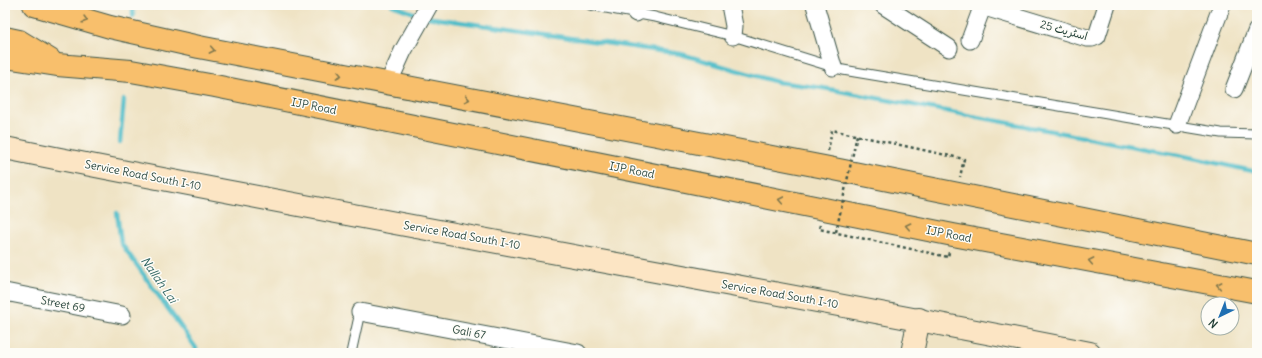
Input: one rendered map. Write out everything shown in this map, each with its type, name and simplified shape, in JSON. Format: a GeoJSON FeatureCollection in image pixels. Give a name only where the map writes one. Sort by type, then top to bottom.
{"type":"FeatureCollection","features":[{"type":"Feature","properties":{"kind":"highway"},"geometry":{"type":"LineString","coordinates":[[34,5],[110,27],[199,47],[824,167],[1257,254]]}},
{"type":"Feature","properties":{"kind":"highway"},"geometry":{"type":"LineString","coordinates":[[5,38],[19,41],[57,64]]}},
{"type":"Feature","properties":{"kind":"highway","name":"IJP Road"},"geometry":{"type":"LineString","coordinates":[[5,57],[57,64],[131,71],[215,86],[953,235],[1257,292]]}},
{"type":"Feature","properties":{"kind":"main road","name":"Service Road South I-10"},"geometry":{"type":"LineString","coordinates":[[5,148],[153,178],[919,319],[1090,353]]}},
{"type":"Feature","properties":{"kind":"main road"},"geometry":{"type":"LineString","coordinates":[[912,353],[919,319]]}},
{"type":"Feature","properties":{"kind":"street"},"geometry":{"type":"LineString","coordinates":[[388,84],[403,51],[429,5]]}},
{"type":"Feature","properties":{"kind":"street"},"geometry":{"type":"LineString","coordinates":[[730,5],[734,26],[733,36]]}},
{"type":"Feature","properties":{"kind":"street"},"geometry":{"type":"LineString","coordinates":[[815,5],[833,67]]}},
{"type":"Feature","properties":{"kind":"street"},"geometry":{"type":"LineString","coordinates":[[884,5],[949,48]]}},
{"type":"Feature","properties":{"kind":"street","name":"اسٹریٹ 25"},"geometry":{"type":"LineString","coordinates":[[981,6],[1087,38],[1092,38],[1097,36],[1107,5]]}},
{"type":"Feature","properties":{"kind":"street"},"geometry":{"type":"LineString","coordinates":[[1177,125],[1222,5]]}},
{"type":"Feature","properties":{"kind":"street"},"geometry":{"type":"LineString","coordinates":[[970,40],[981,6]]}},
{"type":"Feature","properties":{"kind":"street"},"geometry":{"type":"LineString","coordinates":[[1234,89],[1257,30]]}},
{"type":"Feature","properties":{"kind":"street","name":"Street 69"},"geometry":{"type":"LineString","coordinates":[[5,292],[122,315]]}},
{"type":"Feature","properties":{"kind":"street","name":"Gali 67"},"geometry":{"type":"LineString","coordinates":[[360,312],[578,353]]}},
{"type":"Feature","properties":{"kind":"lane"},"geometry":{"type":"LineString","coordinates":[[590,5],[634,9],[733,36],[843,70],[1221,133],[1257,134]]}},
{"type":"Feature","properties":{"kind":"lane"},"geometry":{"type":"LineString","coordinates":[[351,353],[360,312]]}},
{"type":"Feature","properties":{"kind":"path"},"geometry":{"type":"LineString","coordinates":[[832,130],[964,159]]}},
{"type":"Feature","properties":{"kind":"path"},"geometry":{"type":"LineString","coordinates":[[836,232],[857,135]]}},
{"type":"Feature","properties":{"kind":"path"},"geometry":{"type":"LineString","coordinates":[[819,229],[948,257]]}},
{"type":"Feature","properties":{"kind":"waterway","name":"Nallah Lai"},"geometry":{"type":"LineString","coordinates":[[133,5],[133,16]]}},
{"type":"Feature","properties":{"kind":"waterway"},"geometry":{"type":"LineString","coordinates":[[392,5],[419,15]]}},
{"type":"Feature","properties":{"kind":"waterway"},"geometry":{"type":"LineString","coordinates":[[426,17],[681,54],[777,82],[823,88],[1189,157],[1257,172]]}},
{"type":"Feature","properties":{"kind":"waterway","name":"Nallah Lai"},"geometry":{"type":"LineString","coordinates":[[120,142],[124,100]]}},
{"type":"Feature","properties":{"kind":"waterway","name":"Nallah Lai"},"geometry":{"type":"LineString","coordinates":[[117,213],[121,243],[196,348],[196,353]]}}]}
